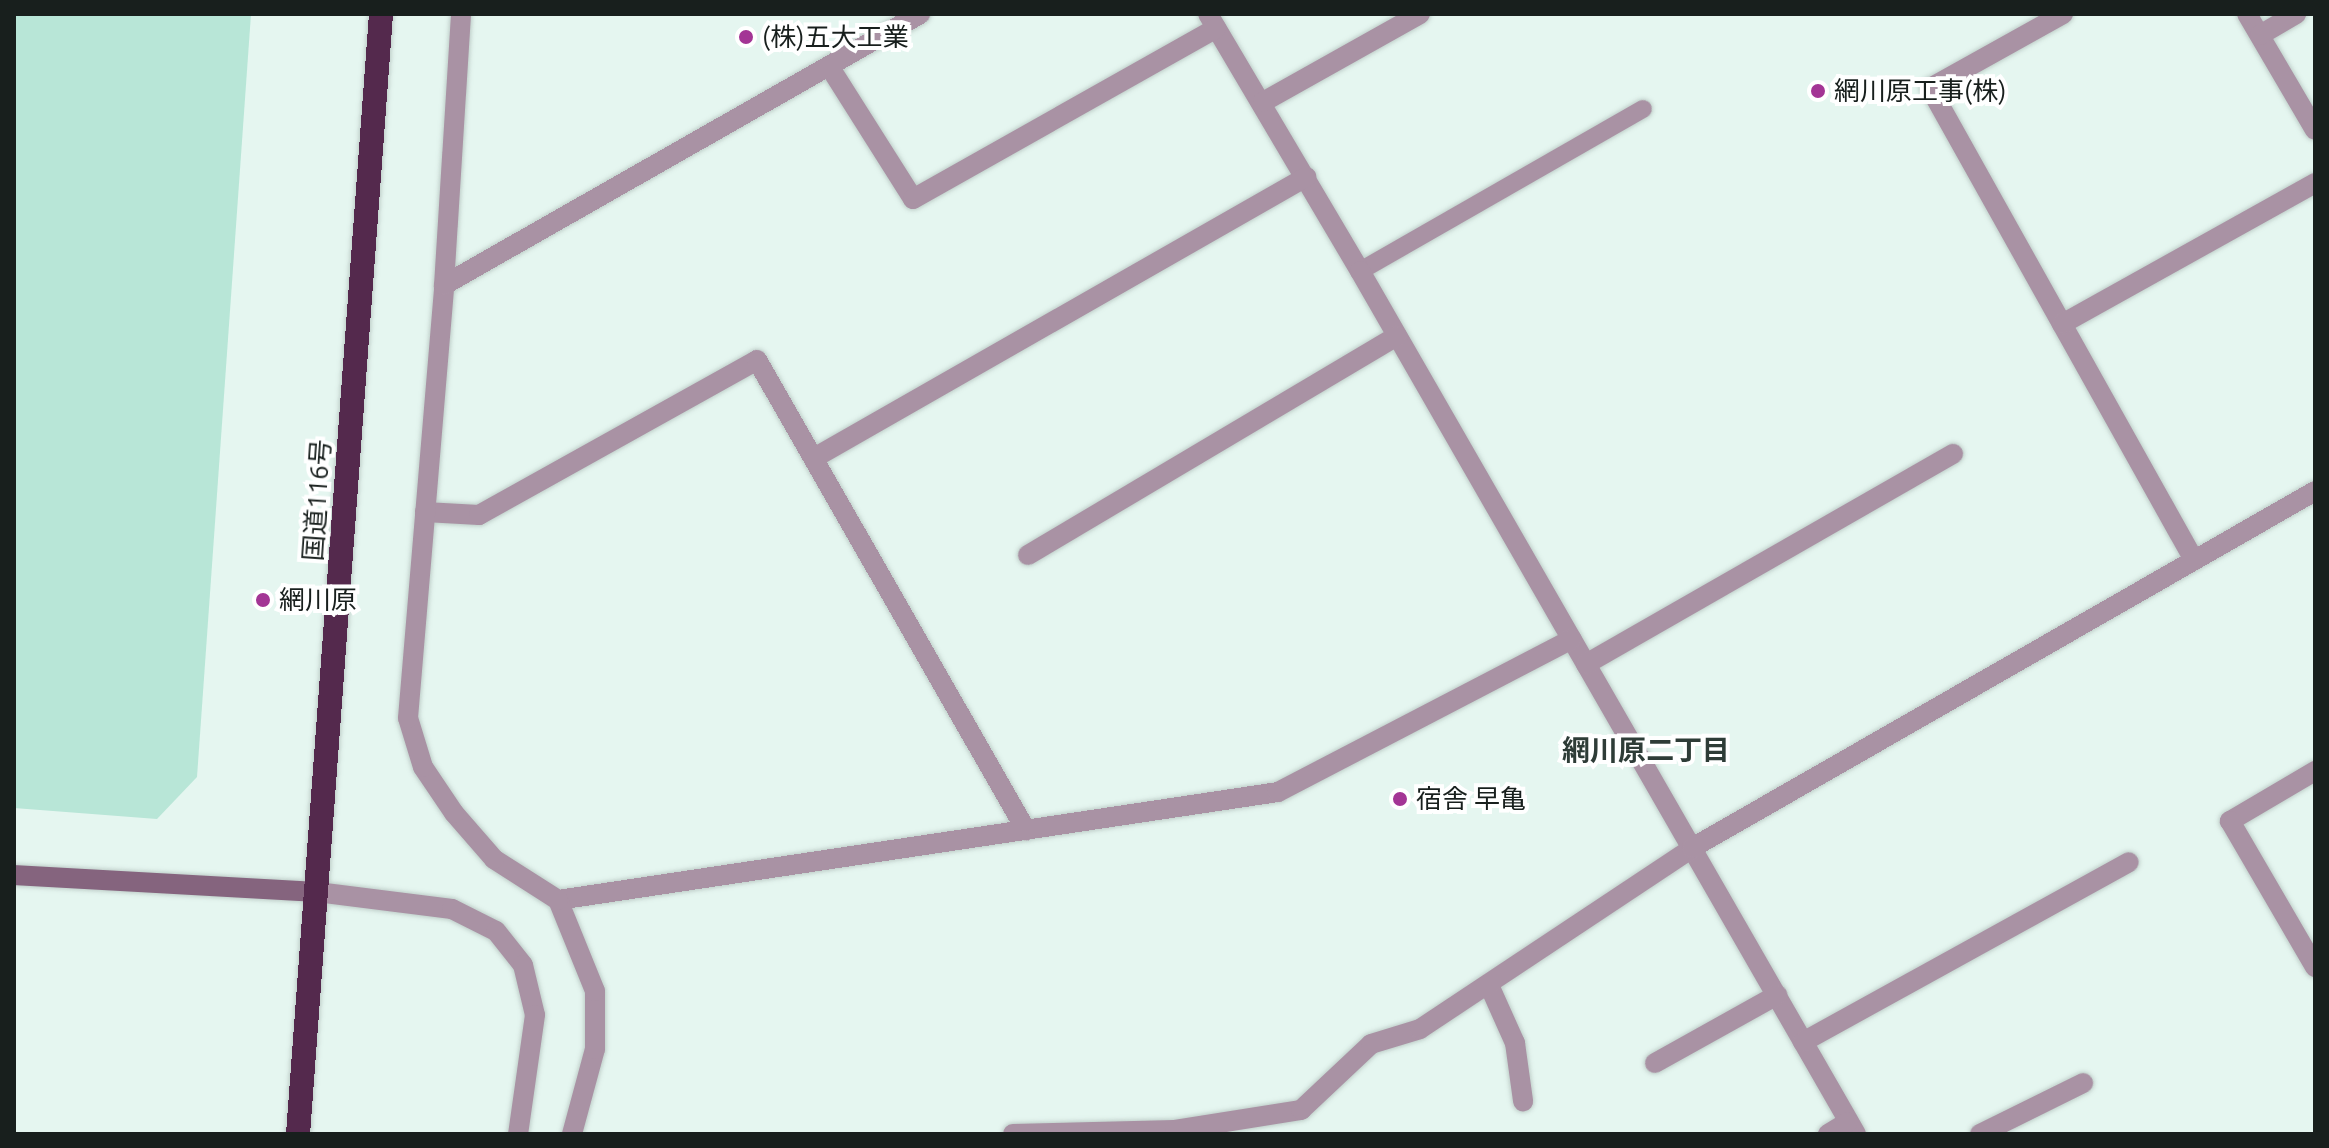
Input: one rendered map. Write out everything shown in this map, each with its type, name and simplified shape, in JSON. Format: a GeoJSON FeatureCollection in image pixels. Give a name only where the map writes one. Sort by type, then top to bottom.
{"type":"FeatureCollection","features":[{"type":"Feature","properties":{"kind":"highway","name":"国道116号"},"geometry":{"type":"LineString","coordinates":[[298,1134],[381,14]]}},
{"type":"Feature","properties":{"kind":"street"},"geometry":{"type":"LineString","coordinates":[[461,14],[444,285],[408,718],[423,767],[454,813],[494,859],[558,900],[595,991],[595,1049],[572,1134]]}},
{"type":"Feature","properties":{"kind":"street"},"geometry":{"type":"LineString","coordinates":[[444,285],[920,14]]}},
{"type":"Feature","properties":{"kind":"street"},"geometry":{"type":"LineString","coordinates":[[1263,102],[1420,14]]}},
{"type":"Feature","properties":{"kind":"street"},"geometry":{"type":"LineString","coordinates":[[2063,14],[1930,88],[2194,560]]}},
{"type":"Feature","properties":{"kind":"street"},"geometry":{"type":"LineString","coordinates":[[2247,14],[2315,130]]}},
{"type":"Feature","properties":{"kind":"street"},"geometry":{"type":"LineString","coordinates":[[2260,35],[2296,14]]}},
{"type":"Feature","properties":{"kind":"street"},"geometry":{"type":"LineString","coordinates":[[829,66],[913,199],[1212,21],[1263,102],[1852,1128],[1828,1134]]}},
{"type":"Feature","properties":{"kind":"street"},"geometry":{"type":"LineString","coordinates":[[814,458],[1306,177]]}},
{"type":"Feature","properties":{"kind":"street"},"geometry":{"type":"LineString","coordinates":[[2062,324],[2315,183]]}},
{"type":"Feature","properties":{"kind":"street"},"geometry":{"type":"LineString","coordinates":[[1028,555],[1397,336]]}},
{"type":"Feature","properties":{"kind":"street"},"geometry":{"type":"LineString","coordinates":[[425,512],[479,515],[757,360],[1026,830]]}},
{"type":"Feature","properties":{"kind":"street"},"geometry":{"type":"LineString","coordinates":[[1586,664],[1953,454]]}},
{"type":"Feature","properties":{"kind":"street"},"geometry":{"type":"LineString","coordinates":[[1013,1134],[1175,1130],[1301,1110],[1371,1044],[1420,1029],[1692,848],[2315,491]]}},
{"type":"Feature","properties":{"kind":"street"},"geometry":{"type":"LineString","coordinates":[[558,900],[1278,792],[1572,639]]}},
{"type":"Feature","properties":{"kind":"street"},"geometry":{"type":"LineString","coordinates":[[2315,771],[2230,821],[2315,967]]}},
{"type":"Feature","properties":{"kind":"street"},"geometry":{"type":"LineString","coordinates":[[1803,1042],[2129,862]]}},
{"type":"Feature","properties":{"kind":"street"},"geometry":{"type":"LineString","coordinates":[[14,875],[317,892],[452,909],[496,931],[523,965],[535,1015],[518,1134]]}},
{"type":"Feature","properties":{"kind":"street"},"geometry":{"type":"LineString","coordinates":[[1489,985],[1515,1043],[1523,1101]]}},
{"type":"Feature","properties":{"kind":"street"},"geometry":{"type":"LineString","coordinates":[[1655,1063],[1777,995]]}},
{"type":"Feature","properties":{"kind":"street"},"geometry":{"type":"LineString","coordinates":[[1980,1134],[2083,1083]]}},
{"type":"Feature","properties":{"kind":"lane"},"geometry":{"type":"LineString","coordinates":[[1360,271],[1643,109]]}},
{"type":"Feature","properties":{"kind":"green space"},"geometry":{"type":"Polygon","coordinates":[[[14,14],[251,14],[197,777],[157,819],[14,808],[14,14]]]}},
{"type":"Feature","properties":{"kind":"place","name":"(株)五大工業"},"geometry":{"type":"Point","coordinates":[746,37]}},
{"type":"Feature","properties":{"kind":"place","name":"網川原工事(株)"},"geometry":{"type":"Point","coordinates":[1818,91]}},
{"type":"Feature","properties":{"kind":"place","name":"網川原"},"geometry":{"type":"Point","coordinates":[263,600]}},
{"type":"Feature","properties":{"kind":"place","name":"宿舎 早亀"},"geometry":{"type":"Point","coordinates":[1400,799]}},
{"type":"Feature","properties":{"kind":"district","name":"網川原二丁目"},"geometry":{"type":"Point","coordinates":[1646,750]}}]}
